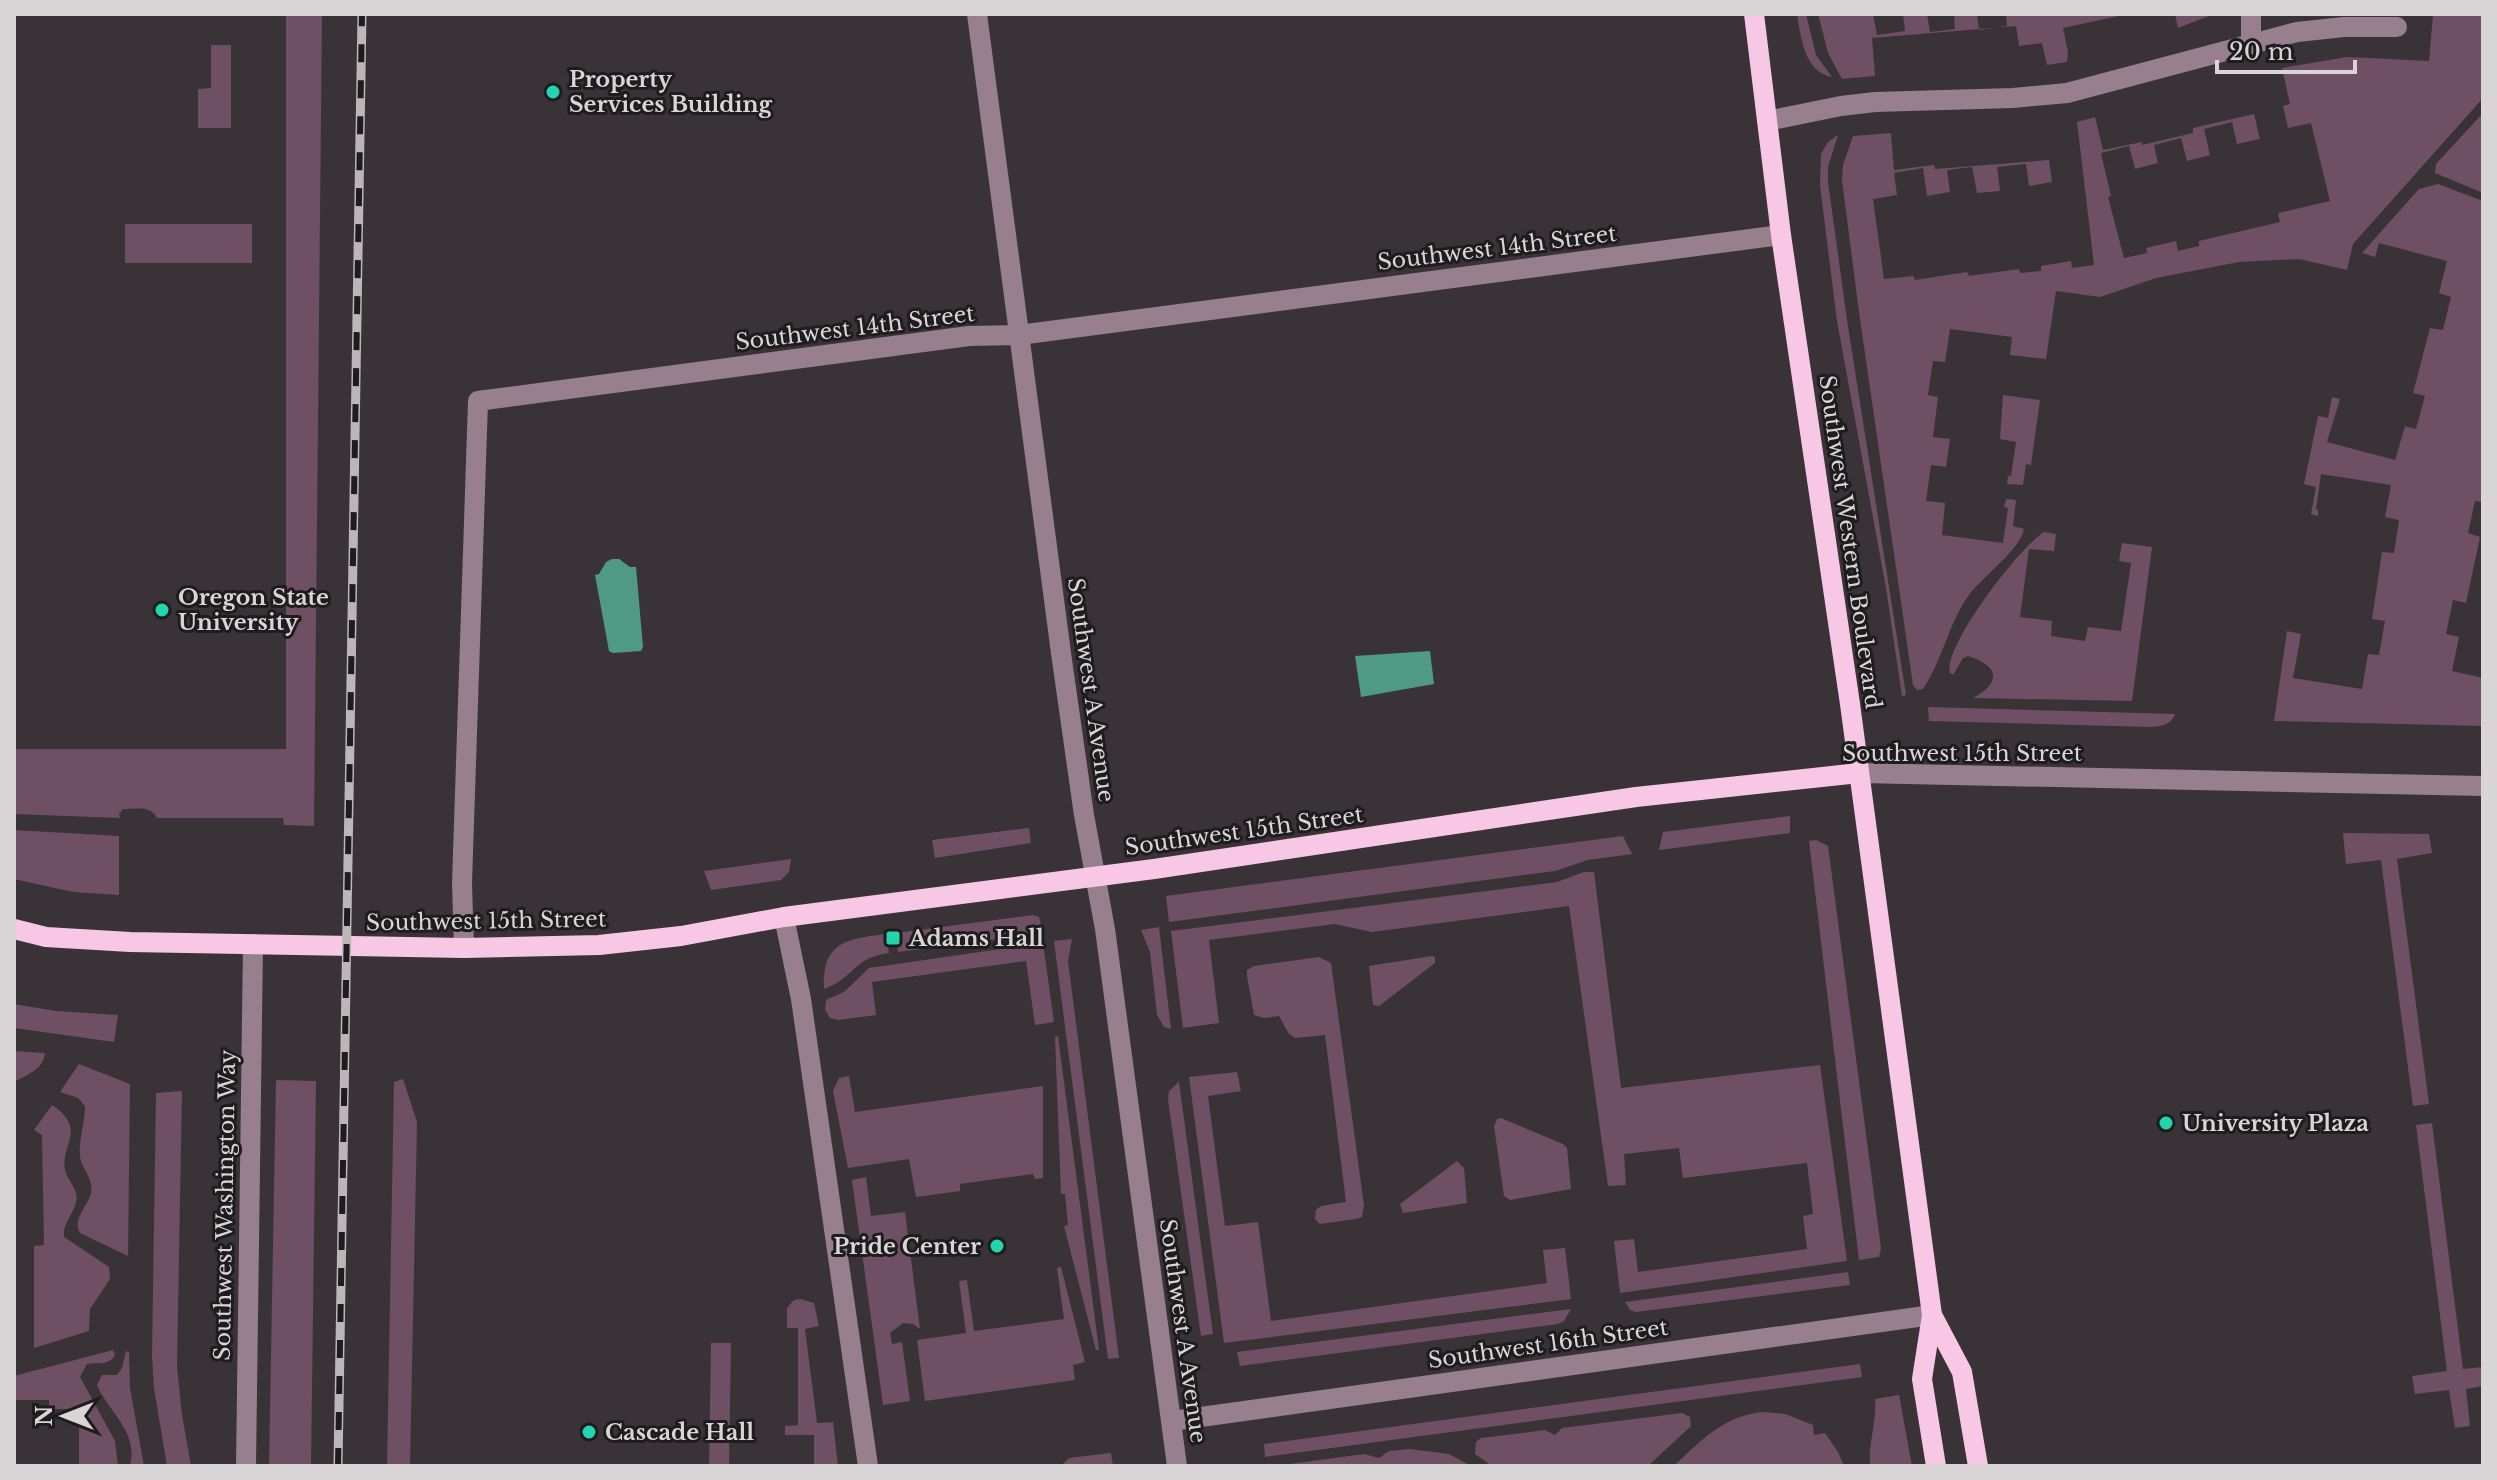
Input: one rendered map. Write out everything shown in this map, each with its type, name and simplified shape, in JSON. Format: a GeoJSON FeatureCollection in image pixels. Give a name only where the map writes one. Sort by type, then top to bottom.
{"type":"FeatureCollection","features":[{"type":"Feature","properties":{"kind":"main road","name":"Southwest Western Boulevard"},"geometry":{"type":"LineString","coordinates":[[1754,14],[1781,235],[1859,773],[1932,1315],[1922,1379],[1936,1466]]}},
{"type":"Feature","properties":{"kind":"main road","name":"Southwest 15th Street"},"geometry":{"type":"LineString","coordinates":[[14,929],[77,940],[464,948],[599,945],[681,936],[784,917],[1096,876],[1636,797],[1859,773]]}},
{"type":"Feature","properties":{"kind":"main road","name":"Southwest Western Boulevard"},"geometry":{"type":"LineString","coordinates":[[1932,1315],[1962,1372],[1978,1466]]}},
{"type":"Feature","properties":{"kind":"street","name":"Southwest A Avenue"},"geometry":{"type":"LineString","coordinates":[[977,14],[1067,699],[1096,876],[1177,1466]]}},
{"type":"Feature","properties":{"kind":"street"},"geometry":{"type":"LineString","coordinates":[[2251,14],[2251,43]]}},
{"type":"Feature","properties":{"kind":"street"},"geometry":{"type":"LineString","coordinates":[[1767,121],[1875,102],[2013,98],[2067,93],[2297,32],[2344,27],[2397,27]]}},
{"type":"Feature","properties":{"kind":"street","name":"Southwest 14th Street"},"geometry":{"type":"LineString","coordinates":[[464,948],[463,852],[478,401],[969,336],[1019,335],[1781,235]]}},
{"type":"Feature","properties":{"kind":"street","name":"Southwest 15th Street"},"geometry":{"type":"LineString","coordinates":[[1859,773],[2483,786]]}},
{"type":"Feature","properties":{"kind":"street"},"geometry":{"type":"LineString","coordinates":[[784,917],[801,999],[868,1466]]}},
{"type":"Feature","properties":{"kind":"street","name":"Southwest Washington Way"},"geometry":{"type":"LineString","coordinates":[[246,1466],[253,944]]}},
{"type":"Feature","properties":{"kind":"street","name":"Southwest 16th Street"},"geometry":{"type":"LineString","coordinates":[[1172,1421],[1932,1315]]}},
{"type":"Feature","properties":{"kind":"shaded area"},"geometry":{"type":"Polygon","coordinates":[[[286,14],[322,14],[314,826],[284,825],[283,818],[157,818],[151,811],[138,808],[123,809],[120,818],[14,814],[14,749],[286,749],[286,14]]]}},
{"type":"Feature","properties":{"kind":"shaded area"},"geometry":{"type":"Polygon","coordinates":[[[1797,14],[1806,14],[1816,55],[1832,77],[1823,74],[1810,61],[1802,43],[1797,14]]]}},
{"type":"Feature","properties":{"kind":"shaded area"},"geometry":{"type":"Polygon","coordinates":[[[1818,14],[1873,14],[1877,35],[1905,31],[1903,14],[1927,14],[1930,32],[1955,29],[1954,14],[1977,14],[1979,29],[1872,38],[1875,76],[1842,79],[1828,53],[1818,14]]]}},
{"type":"Feature","properties":{"kind":"shaded area"},"geometry":{"type":"Polygon","coordinates":[[[2006,14],[2128,14],[2063,28],[2067,62],[2047,65],[2042,43],[2019,46],[2016,26],[1994,28],[2007,26],[2006,14]]]}},
{"type":"Feature","properties":{"kind":"shaded area"},"geometry":{"type":"Polygon","coordinates":[[[2175,14],[2214,14],[2178,28],[2175,14]]]}},
{"type":"Feature","properties":{"kind":"shaded area"},"geometry":{"type":"Polygon","coordinates":[[[2433,14],[2483,14],[2483,98],[2353,244],[2347,270],[2299,259],[2239,262],[2156,278],[2100,297],[2056,291],[2046,359],[2010,355],[2012,337],[1950,329],[1945,362],[1933,361],[1928,395],[1938,397],[1933,437],[1950,439],[1946,467],[1931,465],[1926,501],[1945,503],[1942,535],[2003,543],[2008,508],[2004,507],[2006,499],[2016,500],[2013,526],[2024,529],[2016,546],[1962,605],[1930,678],[1923,689],[1917,690],[1913,685],[1842,180],[1843,165],[1853,136],[1891,133],[1894,170],[1934,165],[1935,169],[2049,160],[2052,182],[2029,186],[2026,164],[1997,167],[2000,191],[1977,193],[1972,167],[1947,170],[1950,192],[1927,196],[1923,168],[1894,173],[1897,195],[1873,199],[1884,279],[1913,276],[1915,280],[1967,272],[1969,276],[2019,269],[2020,273],[2041,271],[2041,266],[2071,261],[2072,268],[2094,265],[2077,122],[2095,117],[2103,150],[2193,133],[2193,128],[2254,114],[2260,139],[2237,144],[2232,122],[2204,129],[2210,155],[2187,161],[2181,138],[2154,145],[2158,163],[2135,169],[2129,146],[2101,153],[2111,196],[2108,197],[2124,258],[2147,253],[2146,248],[2176,241],[2178,251],[2199,246],[2199,241],[2280,222],[2278,213],[2330,201],[2311,123],[2288,128],[2283,106],[2290,104],[2282,68],[2347,57],[2429,61],[2433,14]]]}},
{"type":"Feature","properties":{"kind":"shaded area"},"geometry":{"type":"Polygon","coordinates":[[[211,45],[231,45],[231,128],[198,128],[198,89],[211,88],[211,45]]]}},
{"type":"Feature","properties":{"kind":"shaded area"},"geometry":{"type":"Polygon","coordinates":[[[2483,113],[2483,193],[2435,173],[2436,164],[2483,113]]]}},
{"type":"Feature","properties":{"kind":"shaded area"},"geometry":{"type":"Polygon","coordinates":[[[1838,135],[1828,167],[1828,182],[1906,695],[1902,696],[1886,588],[1837,321],[1820,185],[1821,154],[1828,142],[1838,135]]]}},
{"type":"Feature","properties":{"kind":"shaded area"},"geometry":{"type":"Polygon","coordinates":[[[2438,184],[2483,201],[2483,502],[2475,501],[2468,533],[2480,537],[2466,603],[2453,600],[2446,634],[2459,637],[2452,671],[2483,678],[2483,726],[2274,721],[2287,631],[2301,634],[2293,678],[2362,689],[2368,654],[2379,655],[2385,621],[2372,619],[2382,552],[2394,553],[2399,520],[2385,517],[2391,485],[2321,474],[2316,509],[2318,516],[2311,514],[2316,487],[2304,484],[2318,416],[2328,418],[2332,397],[2340,399],[2327,442],[2395,460],[2405,426],[2416,429],[2425,396],[2413,393],[2430,328],[2443,330],[2451,297],[2439,293],[2447,261],[2379,243],[2375,257],[2362,253],[2419,189],[2438,184]]]}},
{"type":"Feature","properties":{"kind":"shaded area"},"geometry":{"type":"Polygon","coordinates":[[[125,224],[252,224],[252,263],[125,263],[125,224]]]}},
{"type":"Feature","properties":{"kind":"shaded area"},"geometry":{"type":"Polygon","coordinates":[[[2003,395],[2040,400],[2031,465],[2026,464],[2023,485],[2007,484],[2016,442],[2000,439],[2003,395]]]}},
{"type":"Feature","properties":{"kind":"shaded area"},"geometry":{"type":"Polygon","coordinates":[[[2044,532],[2056,534],[2054,551],[2029,549],[2020,617],[2052,621],[2051,636],[2085,641],[2088,627],[2121,631],[2131,563],[2119,561],[2122,543],[2152,547],[2132,701],[1973,698],[1993,680],[1991,669],[1968,656],[1963,658],[1953,675],[1950,673],[1951,660],[1970,620],[2002,576],[2044,532]]]}},
{"type":"Feature","properties":{"kind":"shaded area"},"geometry":{"type":"Polygon","coordinates":[[[612,559],[636,567],[641,651],[609,651],[595,575],[612,559]]]}},
{"type":"Feature","properties":{"kind":"shaded area"},"geometry":{"type":"Polygon","coordinates":[[[1430,651],[1434,684],[1361,697],[1355,656],[1430,651]]]}},
{"type":"Feature","properties":{"kind":"shaded area"},"geometry":{"type":"Polygon","coordinates":[[[1928,707],[2175,714],[2169,722],[2152,727],[1929,721],[1928,707]]]}},
{"type":"Feature","properties":{"kind":"shaded area"},"geometry":{"type":"Polygon","coordinates":[[[1790,816],[1790,833],[1659,850],[1663,832],[1790,816]]]}},
{"type":"Feature","properties":{"kind":"shaded area"},"geometry":{"type":"Polygon","coordinates":[[[1029,828],[1031,843],[935,858],[932,840],[1029,828]]]}},
{"type":"Feature","properties":{"kind":"shaded area"},"geometry":{"type":"Polygon","coordinates":[[[14,830],[119,836],[119,895],[73,892],[14,879],[14,830]]]}},
{"type":"Feature","properties":{"kind":"shaded area"},"geometry":{"type":"Polygon","coordinates":[[[2343,833],[2429,834],[2432,853],[2397,859],[2429,1104],[2413,1106],[2381,860],[2346,864],[2343,833]]]}},
{"type":"Feature","properties":{"kind":"shaded area"},"geometry":{"type":"Polygon","coordinates":[[[1623,836],[1632,854],[1588,860],[1555,871],[1169,922],[1166,896],[1623,836]]]}},
{"type":"Feature","properties":{"kind":"shaded area"},"geometry":{"type":"Polygon","coordinates":[[[1816,840],[1828,846],[1881,1248],[1879,1257],[1859,1260],[1809,841],[1816,840]]]}},
{"type":"Feature","properties":{"kind":"shaded area"},"geometry":{"type":"Polygon","coordinates":[[[791,859],[789,872],[781,880],[711,890],[704,871],[791,859]]]}},
{"type":"Feature","properties":{"kind":"shaded area"},"geometry":{"type":"Polygon","coordinates":[[[1584,872],[1594,872],[1621,1088],[1820,1065],[1847,1261],[1620,1293],[1614,1241],[1634,1239],[1638,1272],[1807,1249],[1803,1216],[1813,1214],[1807,1163],[1683,1178],[1679,1148],[1624,1154],[1626,1185],[1608,1186],[1569,906],[1372,932],[1335,924],[1209,940],[1219,1023],[1183,1028],[1171,931],[1557,882],[1584,872]]]}},
{"type":"Feature","properties":{"kind":"shaded area"},"geometry":{"type":"Polygon","coordinates":[[[1033,915],[1039,917],[1043,933],[898,952],[896,933],[1033,915]]]}},
{"type":"Feature","properties":{"kind":"shaded area"},"geometry":{"type":"Polygon","coordinates":[[[1159,927],[1171,1029],[1164,1027],[1157,1015],[1150,952],[1141,930],[1159,927]]]}},
{"type":"Feature","properties":{"kind":"shaded area"},"geometry":{"type":"Polygon","coordinates":[[[886,934],[889,953],[868,959],[824,989],[824,973],[832,952],[848,941],[886,934]]]}},
{"type":"Feature","properties":{"kind":"shaded area"},"geometry":{"type":"Polygon","coordinates":[[[1072,939],[1068,961],[1119,1358],[1108,1359],[1054,941],[1072,939]]]}},
{"type":"Feature","properties":{"kind":"shaded area"},"geometry":{"type":"Polygon","coordinates":[[[1043,943],[1054,1022],[1035,1025],[1026,961],[872,982],[876,1015],[838,1020],[830,1018],[825,1010],[826,1000],[844,992],[869,968],[1043,943]]]}},
{"type":"Feature","properties":{"kind":"shaded area"},"geometry":{"type":"Polygon","coordinates":[[[1432,956],[1435,963],[1379,1006],[1373,1005],[1369,966],[1432,956]]]}},
{"type":"Feature","properties":{"kind":"shaded area"},"geometry":{"type":"Polygon","coordinates":[[[1319,957],[1331,963],[1364,1205],[1362,1217],[1320,1224],[1315,1219],[1316,1210],[1321,1206],[1346,1202],[1325,1035],[1295,1038],[1289,1034],[1279,1016],[1264,1018],[1254,1015],[1247,976],[1247,970],[1254,966],[1319,957]]]}},
{"type":"Feature","properties":{"kind":"shaded area"},"geometry":{"type":"Polygon","coordinates":[[[14,1004],[56,1011],[118,1015],[114,1042],[14,1028],[14,1004]]]}},
{"type":"Feature","properties":{"kind":"shaded area"},"geometry":{"type":"Polygon","coordinates":[[[1058,1036],[1099,1350],[1096,1350],[1064,1226],[1068,1225],[1065,1194],[1061,1194],[1055,1037],[1058,1036]]]}},
{"type":"Feature","properties":{"kind":"shaded area"},"geometry":{"type":"Polygon","coordinates":[[[14,1051],[45,1053],[38,1068],[14,1082],[14,1051]]]}},
{"type":"Feature","properties":{"kind":"shaded area"},"geometry":{"type":"Polygon","coordinates":[[[79,1064],[130,1084],[128,1256],[80,1233],[78,1228],[79,1217],[91,1188],[80,1157],[85,1106],[78,1098],[60,1092],[79,1064]]]}},
{"type":"Feature","properties":{"kind":"shaded area"},"geometry":{"type":"Polygon","coordinates":[[[1237,1072],[1241,1091],[1208,1096],[1225,1226],[1258,1222],[1271,1321],[1547,1283],[1543,1250],[1565,1248],[1571,1299],[1224,1343],[1189,1077],[1237,1072]]]}},
{"type":"Feature","properties":{"kind":"shaded area"},"geometry":{"type":"Polygon","coordinates":[[[849,1076],[855,1112],[1043,1086],[1043,1178],[1035,1179],[1033,1174],[960,1184],[960,1191],[916,1197],[909,1159],[848,1168],[833,1091],[839,1078],[849,1076]]]}},
{"type":"Feature","properties":{"kind":"shaded area"},"geometry":{"type":"Polygon","coordinates":[[[403,1079],[417,1122],[410,1466],[387,1466],[394,1082],[403,1079]]]}},
{"type":"Feature","properties":{"kind":"shaded area"},"geometry":{"type":"Polygon","coordinates":[[[276,1080],[316,1081],[311,1466],[269,1466],[276,1080]]]}},
{"type":"Feature","properties":{"kind":"shaded area"},"geometry":{"type":"Polygon","coordinates":[[[1179,1082],[1213,1334],[1201,1336],[1168,1099],[1169,1091],[1179,1082]]]}},
{"type":"Feature","properties":{"kind":"shaded area"},"geometry":{"type":"Polygon","coordinates":[[[182,1091],[177,1367],[191,1466],[167,1466],[152,1356],[156,1093],[182,1091]]]}},
{"type":"Feature","properties":{"kind":"shaded area"},"geometry":{"type":"Polygon","coordinates":[[[52,1105],[63,1114],[71,1131],[64,1164],[77,1198],[64,1237],[109,1267],[110,1279],[90,1309],[89,1331],[34,1348],[34,1246],[44,1245],[42,1135],[34,1130],[52,1105]]]}},
{"type":"Feature","properties":{"kind":"shaded area"},"geometry":{"type":"Polygon","coordinates":[[[1501,1118],[1567,1148],[1571,1189],[1510,1200],[1504,1196],[1494,1126],[1501,1118]]]}},
{"type":"Feature","properties":{"kind":"shaded area"},"geometry":{"type":"Polygon","coordinates":[[[2432,1123],[2463,1369],[2483,1367],[2483,1386],[2466,1389],[2470,1426],[2455,1428],[2449,1390],[2415,1394],[2412,1376],[2447,1371],[2416,1125],[2432,1123]]]}},
{"type":"Feature","properties":{"kind":"shaded area"},"geometry":{"type":"Polygon","coordinates":[[[1457,1161],[1464,1168],[1467,1203],[1403,1213],[1400,1204],[1457,1161]]]}},
{"type":"Feature","properties":{"kind":"shaded area"},"geometry":{"type":"Polygon","coordinates":[[[866,1177],[871,1216],[905,1212],[920,1329],[903,1323],[890,1333],[892,1344],[902,1342],[910,1401],[883,1405],[852,1180],[866,1177]]]}},
{"type":"Feature","properties":{"kind":"shaded area"},"geometry":{"type":"Polygon","coordinates":[[[1061,1267],[1085,1362],[1073,1365],[1075,1380],[925,1401],[917,1340],[966,1333],[959,1281],[967,1280],[974,1331],[1064,1319],[1057,1268],[1061,1267]]]}},
{"type":"Feature","properties":{"kind":"shaded area"},"geometry":{"type":"Polygon","coordinates":[[[1848,1272],[1850,1285],[1636,1312],[1630,1310],[1625,1302],[1848,1272]]]}},
{"type":"Feature","properties":{"kind":"shaded area"},"geometry":{"type":"Polygon","coordinates":[[[794,1300],[814,1303],[819,1326],[805,1329],[817,1423],[833,1422],[838,1466],[814,1466],[814,1435],[785,1435],[785,1426],[798,1425],[798,1328],[787,1328],[787,1308],[794,1300]]]}},
{"type":"Feature","properties":{"kind":"shaded area"},"geometry":{"type":"Polygon","coordinates":[[[1571,1309],[1564,1321],[1558,1324],[1240,1366],[1237,1352],[1571,1309]]]}},
{"type":"Feature","properties":{"kind":"shaded area"},"geometry":{"type":"Polygon","coordinates":[[[711,1343],[731,1343],[729,1466],[709,1466],[711,1343]]]}},
{"type":"Feature","properties":{"kind":"shaded area"},"geometry":{"type":"Polygon","coordinates":[[[113,1350],[113,1358],[87,1364],[80,1377],[115,1441],[118,1466],[79,1466],[79,1409],[49,1409],[49,1400],[14,1400],[14,1376],[113,1350]]]}},
{"type":"Feature","properties":{"kind":"shaded area"},"geometry":{"type":"Polygon","coordinates":[[[126,1351],[129,1352],[130,1388],[144,1466],[130,1466],[132,1454],[127,1433],[97,1385],[102,1375],[117,1375],[126,1351]]]}},
{"type":"Feature","properties":{"kind":"shaded area"},"geometry":{"type":"Polygon","coordinates":[[[1860,1364],[1862,1377],[1265,1457],[1264,1444],[1860,1364]]]}},
{"type":"Feature","properties":{"kind":"shaded area"},"geometry":{"type":"Polygon","coordinates":[[[1899,1395],[1912,1466],[1870,1466],[1875,1399],[1899,1395]]]}},
{"type":"Feature","properties":{"kind":"shaded area"},"geometry":{"type":"Polygon","coordinates":[[[1763,1412],[1785,1414],[1813,1425],[1814,1435],[1825,1433],[1844,1466],[1674,1466],[1725,1424],[1763,1412]]]}},
{"type":"Feature","properties":{"kind":"shaded area"},"geometry":{"type":"Polygon","coordinates":[[[1682,1413],[1690,1417],[1691,1426],[1648,1466],[1492,1466],[1475,1454],[1476,1442],[1481,1438],[1545,1430],[1555,1435],[1562,1428],[1682,1413]]]}},
{"type":"Feature","properties":{"kind":"shaded area"},"geometry":{"type":"Polygon","coordinates":[[[1410,1449],[1449,1454],[1471,1466],[1275,1466],[1364,1454],[1379,1458],[1389,1451],[1410,1449]]]}},
{"type":"Feature","properties":{"kind":"shaded area"},"geometry":{"type":"Polygon","coordinates":[[[1111,1453],[1113,1466],[1061,1466],[1069,1458],[1111,1453]]]}},
{"type":"Feature","properties":{"kind":"railway"},"geometry":{"type":"LineString","coordinates":[[338,1466],[362,14]]}},
{"type":"Feature","properties":{"kind":"place","name":"Property Services Building"},"geometry":{"type":"Point","coordinates":[553,92]}},
{"type":"Feature","properties":{"kind":"place","name":"Oregon State University"},"geometry":{"type":"Point","coordinates":[162,610]}},
{"type":"Feature","properties":{"kind":"place","name":"Adams Hall"},"geometry":{"type":"Point","coordinates":[893,938]}},
{"type":"Feature","properties":{"kind":"place","name":"University Plaza"},"geometry":{"type":"Point","coordinates":[2166,1123]}},
{"type":"Feature","properties":{"kind":"place","name":"Pride Center"},"geometry":{"type":"Point","coordinates":[997,1246]}},
{"type":"Feature","properties":{"kind":"place","name":"Cascade Hall"},"geometry":{"type":"Point","coordinates":[589,1432]}}]}
